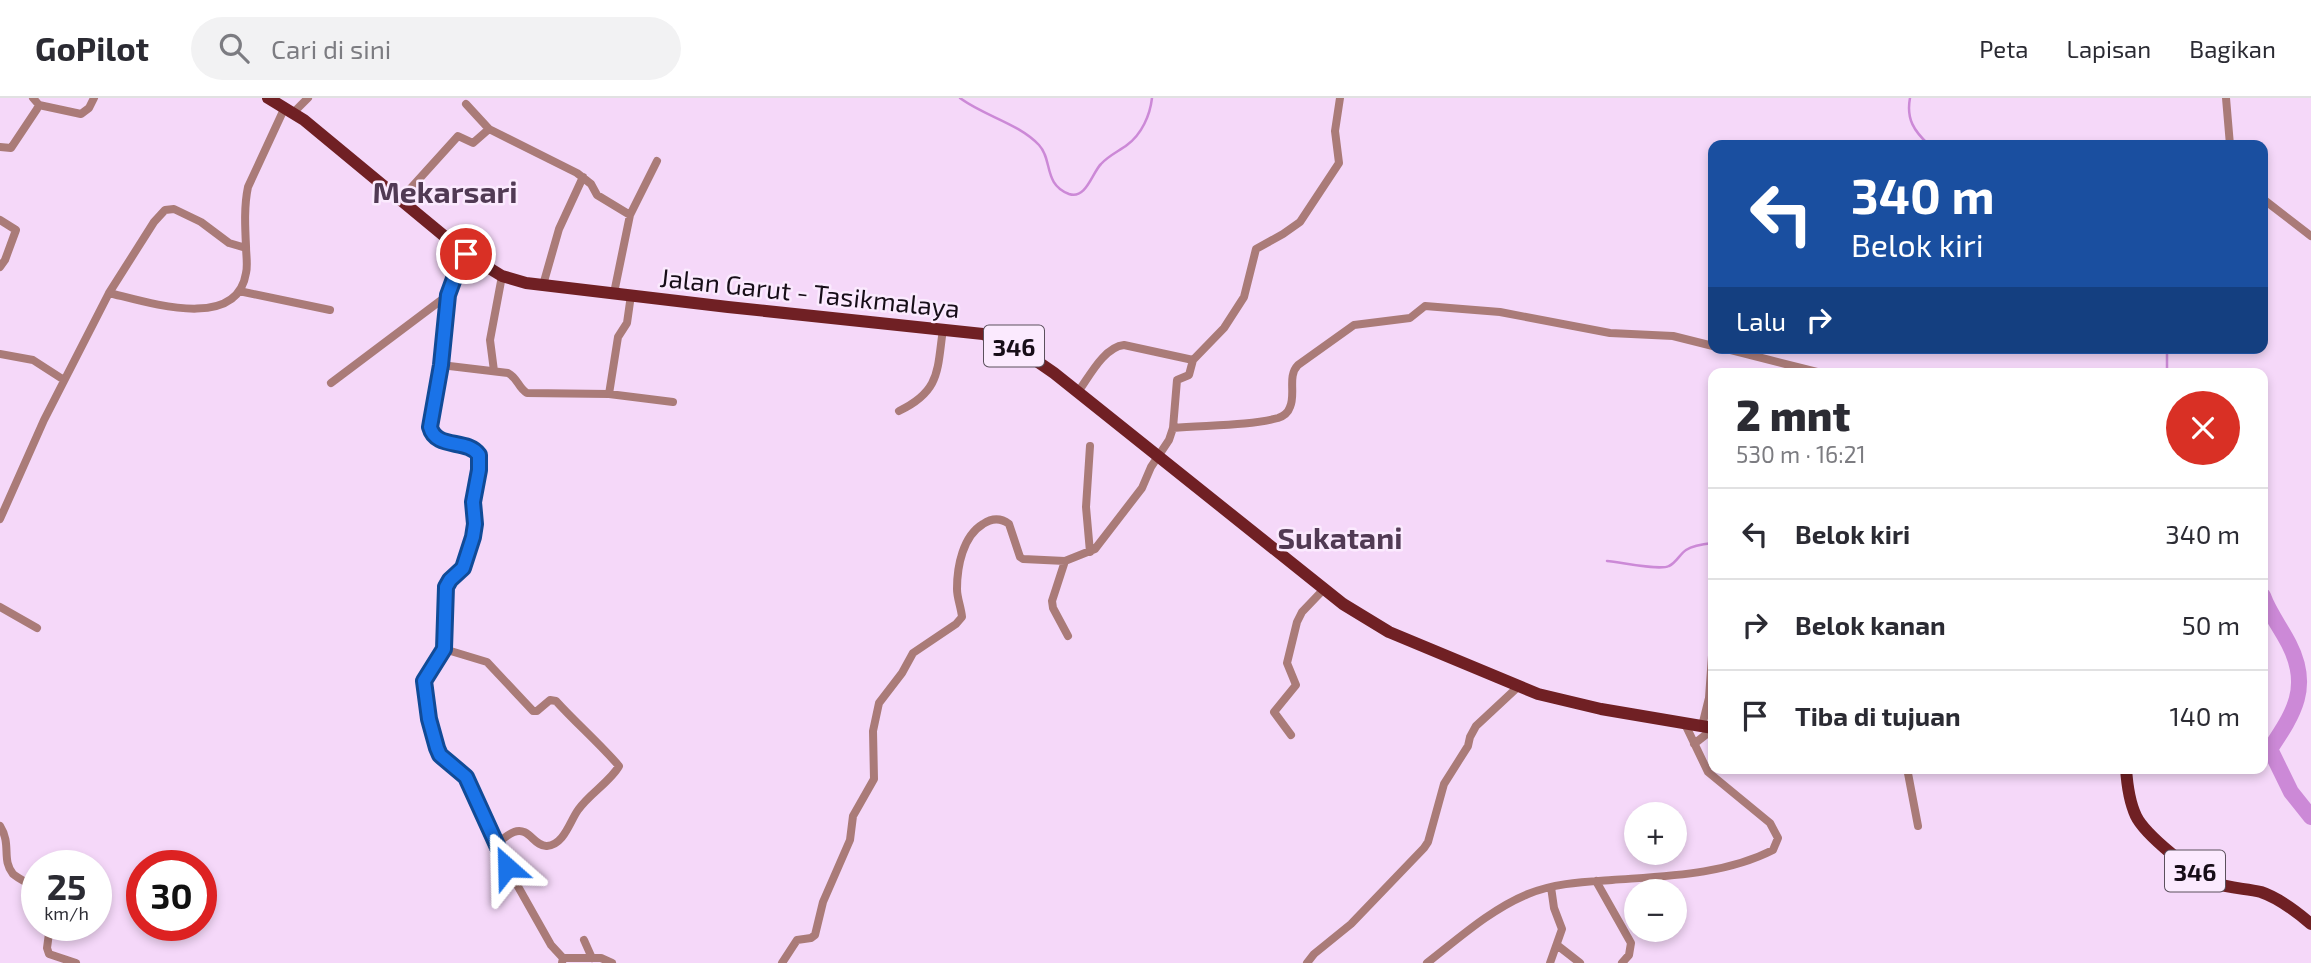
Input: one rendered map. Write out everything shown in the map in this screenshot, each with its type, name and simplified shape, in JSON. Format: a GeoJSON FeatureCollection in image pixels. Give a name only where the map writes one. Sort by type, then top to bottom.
{"type":"FeatureCollection","features":[{"type":"Feature","properties":{"kind":"main road","name":"Jalan Garut - Tasikmalaya"},"geometry":{"type":"LineString","coordinates":[[268,98],[289,110],[466,254],[502,276],[543,285],[943,329],[1002,339],[1032,357],[1078,392],[1343,604],[1389,632],[1555,699],[1708,728]]}},
{"type":"Feature","properties":{"kind":"main road","name":"346"},"geometry":{"type":"LineString","coordinates":[[2127,774],[2136,817],[2170,852],[2213,882],[2263,893],[2287,906],[2311,924]]}},
{"type":"Feature","properties":{"kind":"street"},"geometry":{"type":"LineString","coordinates":[[0,146],[11,148],[36,102],[81,114],[89,108],[94,98]]}},
{"type":"Feature","properties":{"kind":"street"},"geometry":{"type":"LineString","coordinates":[[109,293],[201,309],[226,303],[239,291],[247,272],[248,187],[289,110],[308,98]]}},
{"type":"Feature","properties":{"kind":"street"},"geometry":{"type":"LineString","coordinates":[[782,963],[797,940],[815,935],[823,902],[848,845],[853,816],[874,779],[873,731],[879,703],[914,653],[962,617],[957,584],[965,544],[970,536],[988,521],[1005,521],[1013,531],[1021,558],[1065,561],[1090,552],[1142,488],[1173,428],[1176,383],[1189,374],[1193,360],[1224,328],[1244,297],[1258,247],[1300,222],[1339,163],[1335,131],[1340,98]]}},
{"type":"Feature","properties":{"kind":"street"},"geometry":{"type":"LineString","coordinates":[[2226,98],[2230,140]]}},
{"type":"Feature","properties":{"kind":"street"},"geometry":{"type":"LineString","coordinates":[[466,104],[489,129],[583,177],[597,195],[630,215]]}},
{"type":"Feature","properties":{"kind":"street"},"geometry":{"type":"LineString","coordinates":[[401,199],[458,136],[472,144],[489,129]]}},
{"type":"Feature","properties":{"kind":"street"},"geometry":{"type":"LineString","coordinates":[[614,293],[630,215],[657,161]]}},
{"type":"Feature","properties":{"kind":"street"},"geometry":{"type":"LineString","coordinates":[[543,285],[558,229],[583,177]]}},
{"type":"Feature","properties":{"kind":"street"},"geometry":{"type":"LineString","coordinates":[[2268,203],[2311,236]]}},
{"type":"Feature","properties":{"kind":"street"},"geometry":{"type":"LineString","coordinates":[[0,519],[16,478],[109,293],[154,222],[165,210],[174,209],[201,222],[229,243],[246,248]]}},
{"type":"Feature","properties":{"kind":"street"},"geometry":{"type":"LineString","coordinates":[[0,220],[16,230],[0,267]]}},
{"type":"Feature","properties":{"kind":"street"},"geometry":{"type":"LineString","coordinates":[[466,254],[448,295],[441,365],[430,427],[438,440],[472,448],[479,455],[479,470],[473,502],[475,530],[463,568],[446,587],[444,649],[424,681],[434,741],[440,755],[466,777],[496,844],[551,946],[562,961],[592,958],[605,959],[612,963]]}},
{"type":"Feature","properties":{"kind":"street"},"geometry":{"type":"LineString","coordinates":[[494,371],[491,340],[502,276]]}},
{"type":"Feature","properties":{"kind":"street"},"geometry":{"type":"LineString","coordinates":[[239,291],[330,310]]}},
{"type":"Feature","properties":{"kind":"street"},"geometry":{"type":"LineString","coordinates":[[331,383],[448,295]]}},
{"type":"Feature","properties":{"kind":"street"},"geometry":{"type":"LineString","coordinates":[[609,394],[618,337],[627,323],[631,295]]}},
{"type":"Feature","properties":{"kind":"street"},"geometry":{"type":"LineString","coordinates":[[1173,428],[1248,422],[1281,416],[1288,412],[1292,405],[1293,371],[1298,365],[1354,325],[1410,318],[1425,306],[1500,312],[1610,333],[1672,337],[1708,345]]}},
{"type":"Feature","properties":{"kind":"street"},"geometry":{"type":"LineString","coordinates":[[899,411],[919,400],[933,384],[943,329]]}},
{"type":"Feature","properties":{"kind":"street"},"geometry":{"type":"LineString","coordinates":[[1078,392],[1105,356],[1116,346],[1124,345],[1193,360]]}},
{"type":"Feature","properties":{"kind":"street"},"geometry":{"type":"LineString","coordinates":[[1746,354],[1800,368]]}},
{"type":"Feature","properties":{"kind":"street"},"geometry":{"type":"LineString","coordinates":[[0,355],[33,360],[64,380]]}},
{"type":"Feature","properties":{"kind":"street"},"geometry":{"type":"LineString","coordinates":[[441,365],[513,375],[527,393],[609,394],[673,402]]}},
{"type":"Feature","properties":{"kind":"street"},"geometry":{"type":"LineString","coordinates":[[1090,446],[1086,507],[1090,552]]}},
{"type":"Feature","properties":{"kind":"street"},"geometry":{"type":"LineString","coordinates":[[1065,561],[1052,601],[1068,636]]}},
{"type":"Feature","properties":{"kind":"street"},"geometry":{"type":"LineString","coordinates":[[1291,735],[1274,712],[1296,685],[1288,659],[1299,616],[1324,589]]}},
{"type":"Feature","properties":{"kind":"street"},"geometry":{"type":"LineString","coordinates":[[0,607],[37,628]]}},
{"type":"Feature","properties":{"kind":"street"},"geometry":{"type":"LineString","coordinates":[[444,649],[486,662],[533,710],[537,711],[550,700],[556,701],[620,766],[585,801],[566,833],[556,843],[551,846],[540,845],[529,834],[520,830],[496,844]]}},
{"type":"Feature","properties":{"kind":"street"},"geometry":{"type":"LineString","coordinates":[[1307,963],[1314,954],[1351,925],[1428,842],[1444,784],[1468,746],[1469,737],[1476,726],[1520,685]]}},
{"type":"Feature","properties":{"kind":"street"},"geometry":{"type":"LineString","coordinates":[[1685,724],[1708,772]]}},
{"type":"Feature","properties":{"kind":"street"},"geometry":{"type":"LineString","coordinates":[[1694,744],[1708,730]]}},
{"type":"Feature","properties":{"kind":"street"},"geometry":{"type":"LineString","coordinates":[[1427,963],[1466,932],[1527,894],[1550,887],[1731,866],[1773,850],[1778,838],[1770,823],[1710,774]]}},
{"type":"Feature","properties":{"kind":"street"},"geometry":{"type":"LineString","coordinates":[[1908,774],[1918,825]]}},
{"type":"Feature","properties":{"kind":"street"},"geometry":{"type":"LineString","coordinates":[[0,826],[7,841],[9,868],[21,879]]}},
{"type":"Feature","properties":{"kind":"street"},"geometry":{"type":"LineString","coordinates":[[1595,881],[1631,943],[1629,955],[1622,963]]}},
{"type":"Feature","properties":{"kind":"street"},"geometry":{"type":"LineString","coordinates":[[1550,887],[1562,929],[1550,963]]}},
{"type":"Feature","properties":{"kind":"street"},"geometry":{"type":"LineString","coordinates":[[584,940],[592,958]]}},
{"type":"Feature","properties":{"kind":"street"},"geometry":{"type":"LineString","coordinates":[[48,941],[49,954],[76,963]]}},
{"type":"Feature","properties":{"kind":"street"},"geometry":{"type":"LineString","coordinates":[[1557,944],[1580,963]]}},
{"type":"Feature","properties":{"kind":"waterway"},"geometry":{"type":"LineString","coordinates":[[960,98],[1031,137],[1043,151],[1055,184],[1061,190],[1075,195],[1084,190],[1104,161],[1127,145],[1141,130],[1152,98]]}},
{"type":"Feature","properties":{"kind":"waterway"},"geometry":{"type":"LineString","coordinates":[[1910,98],[1912,124],[1924,140]]}},
{"type":"Feature","properties":{"kind":"waterway"},"geometry":{"type":"LineString","coordinates":[[2167,354],[2167,368]]}},
{"type":"Feature","properties":{"kind":"waterway"},"geometry":{"type":"LineString","coordinates":[[1607,561],[1664,567],[1671,565],[1689,548],[1708,544]]}},
{"type":"Feature","properties":{"kind":"waterway"},"geometry":{"type":"LineString","coordinates":[[2268,608],[2289,644],[2299,673],[2297,699],[2270,749],[2291,792],[2311,817]]}},
{"type":"Feature","properties":{"kind":"district","name":"Mekarsari"},"geometry":{"type":"Point","coordinates":[445,191]}},
{"type":"Feature","properties":{"kind":"district","name":"Sukatani"},"geometry":{"type":"Point","coordinates":[1340,537]}},
{"type":"Feature","properties":{"kind":"route"},"geometry":{"type":"LineString","coordinates":[[466,254],[448,295],[441,365],[430,427],[433,436],[438,440],[472,448],[479,455],[473,502],[475,530],[463,568],[447,583],[444,649],[423,685],[434,741],[440,755],[466,777],[507,867]]}}]}
